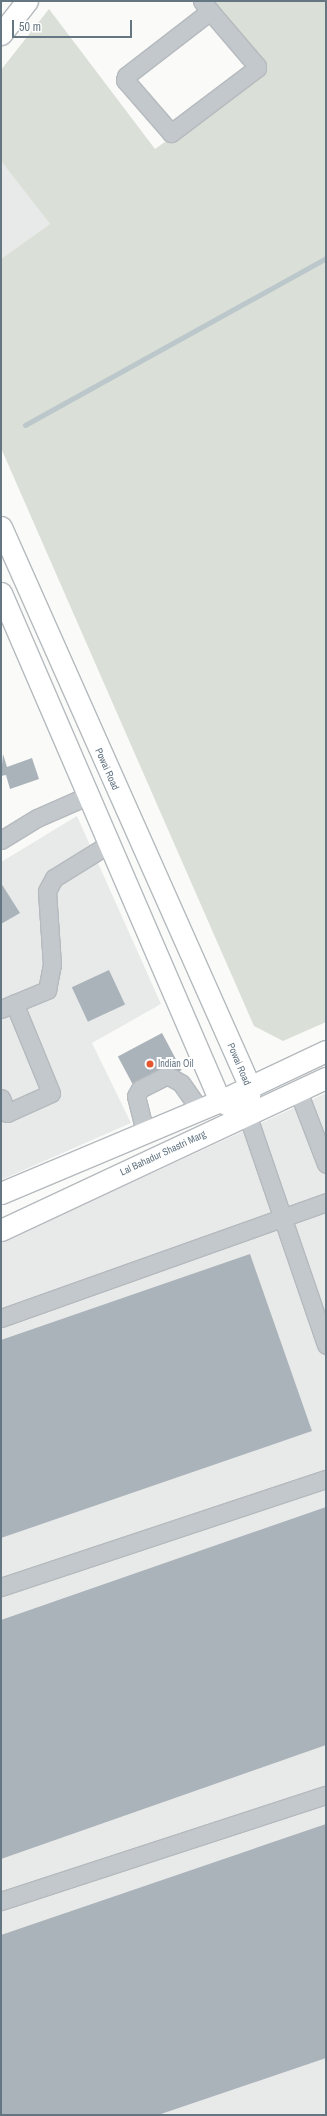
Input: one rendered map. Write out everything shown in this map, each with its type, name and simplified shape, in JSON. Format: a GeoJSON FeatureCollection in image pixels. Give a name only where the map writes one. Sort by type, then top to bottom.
{"type":"FeatureCollection","features":[{"type":"Feature","properties":{"kind":"main road"},"geometry":{"type":"LineString","coordinates":[[1,34],[27,1]]}},
{"type":"Feature","properties":{"kind":"main road","name":"Powai Road"},"geometry":{"type":"LineString","coordinates":[[1,527],[250,1087],[247,1114]]}},
{"type":"Feature","properties":{"kind":"main road"},"geometry":{"type":"LineString","coordinates":[[1,593],[87,796],[220,1101],[247,1114]]}},
{"type":"Feature","properties":{"kind":"main road"},"geometry":{"type":"LineString","coordinates":[[10,1225],[3,1192],[220,1101],[326,1051]]}},
{"type":"Feature","properties":{"kind":"main road","name":"Lal Bahadur Shastri Marg"},"geometry":{"type":"LineString","coordinates":[[10,1225],[326,1078]]}},
{"type":"Feature","properties":{"kind":"street"},"geometry":{"type":"LineString","coordinates":[[206,6],[257,68],[171,133],[126,80],[126,76],[206,6]]}},
{"type":"Feature","properties":{"kind":"street"},"geometry":{"type":"LineString","coordinates":[[1,840],[37,818],[87,796]]}},
{"type":"Feature","properties":{"kind":"street"},"geometry":{"type":"LineString","coordinates":[[1,1098],[7,1113],[51,1093],[8,1006],[47,990],[52,965],[47,891],[54,878],[109,844]]}},
{"type":"Feature","properties":{"kind":"street"},"geometry":{"type":"LineString","coordinates":[[145,1132],[136,1096],[140,1089],[167,1075],[181,1083],[200,1109]]}},
{"type":"Feature","properties":{"kind":"street"},"geometry":{"type":"LineString","coordinates":[[298,1091],[325,1158]]}},
{"type":"Feature","properties":{"kind":"street"},"geometry":{"type":"LineString","coordinates":[[247,1114],[326,1345]]}},
{"type":"Feature","properties":{"kind":"street"},"geometry":{"type":"LineString","coordinates":[[1,1318],[283,1219],[326,1202]]}},
{"type":"Feature","properties":{"kind":"street"},"geometry":{"type":"LineString","coordinates":[[1,1587],[326,1479]]}},
{"type":"Feature","properties":{"kind":"street"},"geometry":{"type":"LineString","coordinates":[[1,1901],[326,1795]]}},
{"type":"Feature","properties":{"kind":"shaded area"},"geometry":{"type":"Polygon","coordinates":[[[199,1],[326,1],[326,1022],[283,1041],[254,1026],[1,448],[1,259],[50,224],[1,161],[1,70],[49,9],[155,149],[258,76],[199,1]]]}},
{"type":"Feature","properties":{"kind":"shaded area"},"geometry":{"type":"Polygon","coordinates":[[[1,161],[50,224],[1,259],[1,161]]]}},
{"type":"Feature","properties":{"kind":"shaded area"},"geometry":{"type":"Polygon","coordinates":[[[77,816],[161,1004],[92,1043],[131,1123],[1,1180],[1,862],[77,816]]]}},
{"type":"Feature","properties":{"kind":"shaded area"},"geometry":{"type":"Polygon","coordinates":[[[326,1093],[326,2115],[1,2115],[1,1243],[326,1093]]]}},
{"type":"Feature","properties":{"kind":"building"},"geometry":{"type":"Polygon","coordinates":[[[3,754],[7,767],[32,758],[39,779],[10,789],[6,775],[1,776],[3,754]]]}},
{"type":"Feature","properties":{"kind":"building"},"geometry":{"type":"Polygon","coordinates":[[[1,883],[20,913],[1,924],[1,883]]]}},
{"type":"Feature","properties":{"kind":"building"},"geometry":{"type":"Polygon","coordinates":[[[109,970],[125,1004],[88,1022],[72,987],[109,970]]]}},
{"type":"Feature","properties":{"kind":"building","name":"Indian Oil"},"geometry":{"type":"Polygon","coordinates":[[[162,1033],[182,1070],[138,1094],[118,1056],[162,1033]]]}},
{"type":"Feature","properties":{"kind":"building"},"geometry":{"type":"Polygon","coordinates":[[[250,1254],[312,1431],[1,1538],[1,1340],[250,1254]]]}},
{"type":"Feature","properties":{"kind":"building"},"geometry":{"type":"Polygon","coordinates":[[[326,1507],[326,1745],[1,1859],[1,1620],[326,1507]]]}},
{"type":"Feature","properties":{"kind":"building"},"geometry":{"type":"Polygon","coordinates":[[[326,1824],[326,2058],[158,2115],[1,2115],[1,1935],[326,1824]]]}},
{"type":"Feature","properties":{"kind":"waterway"},"geometry":{"type":"LineString","coordinates":[[25,425],[326,258]]}},
{"type":"Feature","properties":{"kind":"place","name":"Indian Oil"},"geometry":{"type":"Point","coordinates":[150,1064]}}]}
